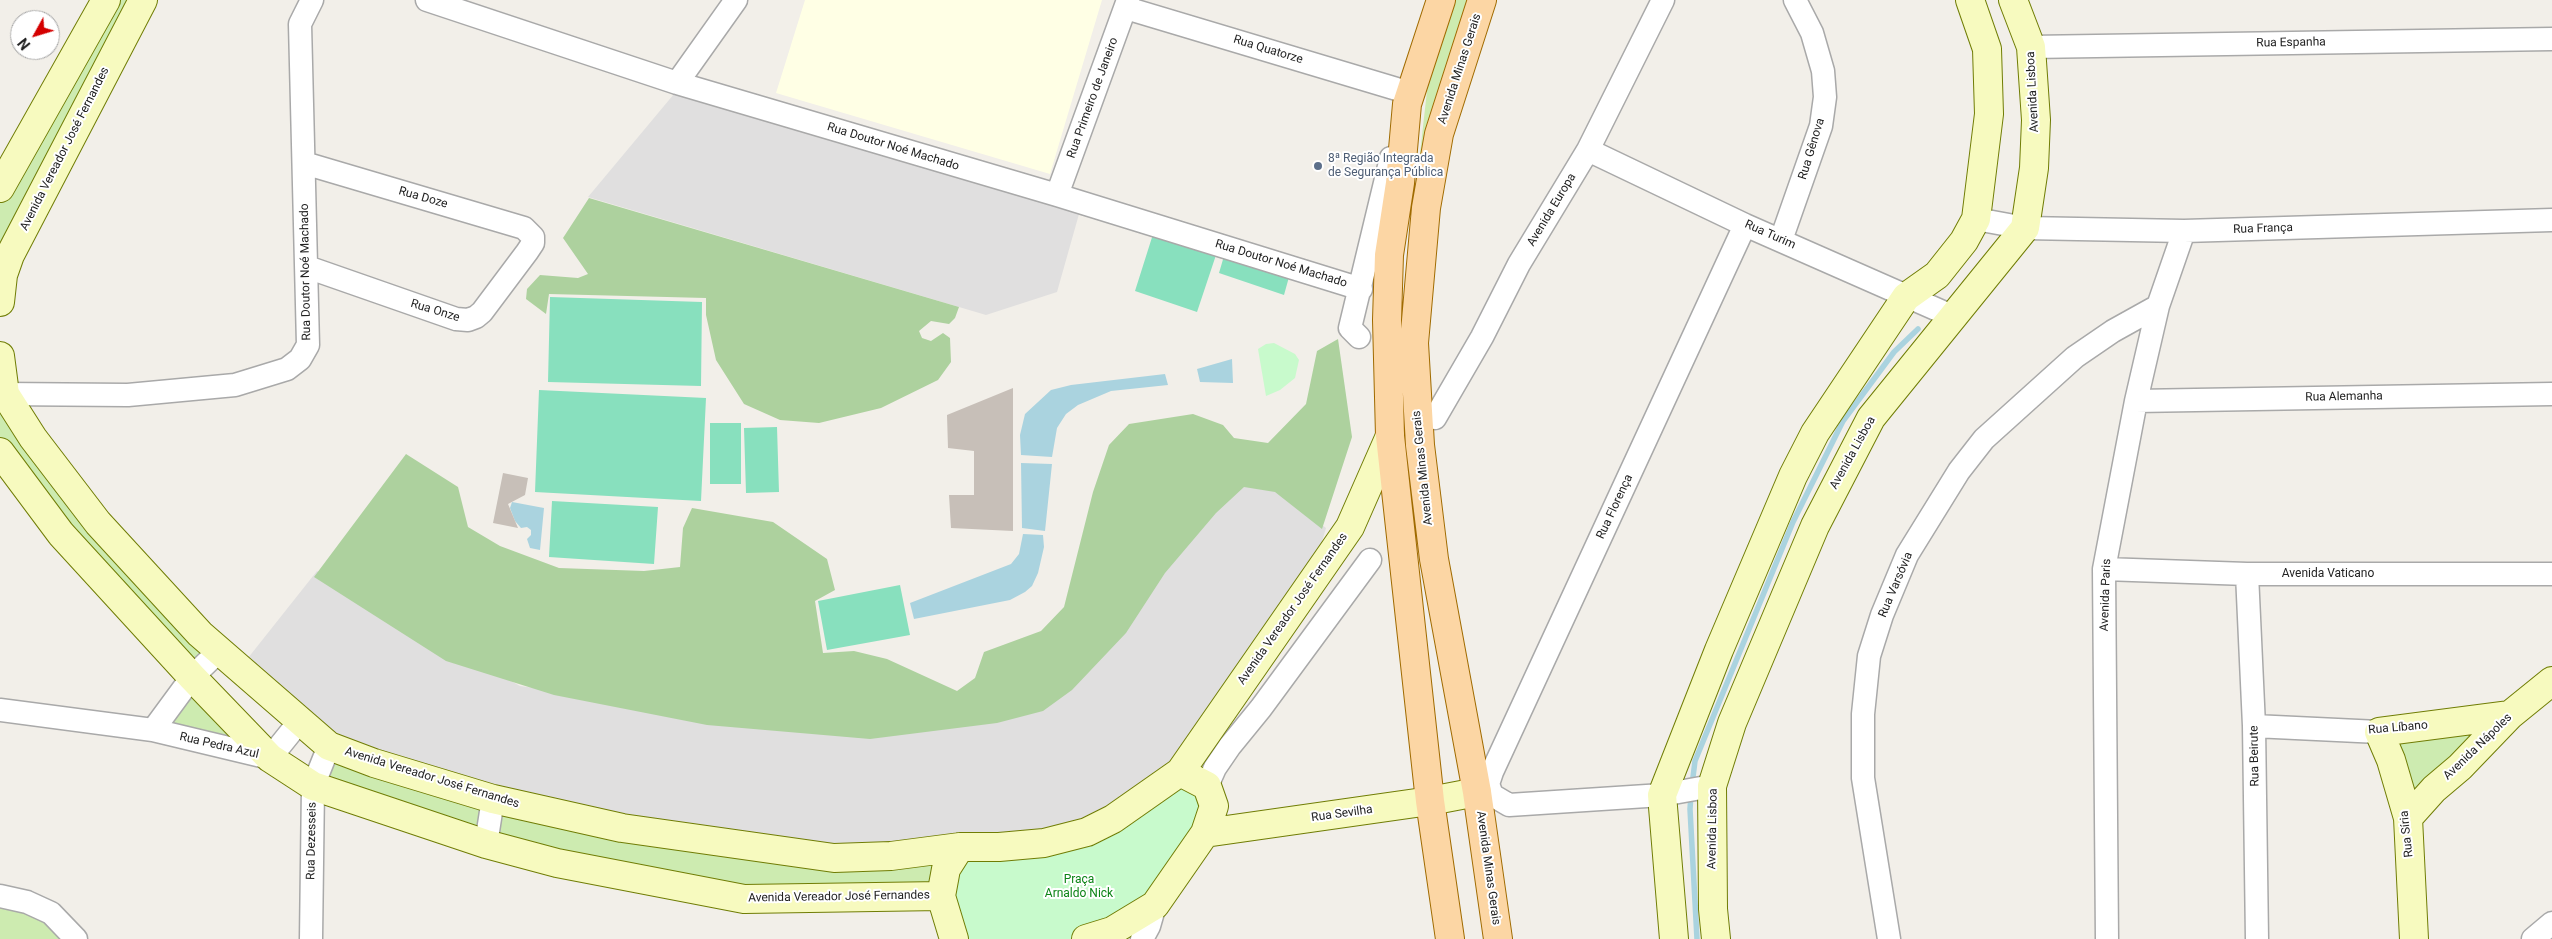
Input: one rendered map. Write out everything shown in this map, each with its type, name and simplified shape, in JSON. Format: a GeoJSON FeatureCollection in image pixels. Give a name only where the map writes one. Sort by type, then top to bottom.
{"type":"FeatureCollection","features":[{"type":"Feature","properties":{"kind":"main road"},"geometry":{"type":"LineString","coordinates":[[1441,0],[1408,98],[1400,183],[1389,255],[1387,320],[1390,436],[1430,801],[1450,939]]}},
{"type":"Feature","properties":{"kind":"main road","name":"Avenida Minas Gerais"},"geometry":{"type":"LineString","coordinates":[[1482,0],[1439,134],[1426,208],[1414,343],[1420,445],[1434,559],[1484,791],[1498,939]]}},
{"type":"Feature","properties":{"kind":"street"},"geometry":{"type":"LineString","coordinates":[[0,188],[106,0]]}},
{"type":"Feature","properties":{"kind":"street","name":"Avenida Vereador José Fernandes"},"geometry":{"type":"LineString","coordinates":[[0,302],[5,253],[143,0]]}},
{"type":"Feature","properties":{"kind":"street","name":"Rua Doutor Noé Machado"},"geometry":{"type":"LineString","coordinates":[[3,394],[128,395],[235,385],[287,370],[300,359],[308,346],[300,24],[312,0]]}},
{"type":"Feature","properties":{"kind":"street","name":"Rua Doutor Noé Machado"},"geometry":{"type":"LineString","coordinates":[[427,0],[677,82],[1361,288]]}},
{"type":"Feature","properties":{"kind":"street"},"geometry":{"type":"LineString","coordinates":[[677,82],[736,0]]}},
{"type":"Feature","properties":{"kind":"street","name":"Avenida Europa"},"geometry":{"type":"LineString","coordinates":[[1436,418],[1482,337],[1519,264],[1588,150],[1663,0]]}},
{"type":"Feature","properties":{"kind":"street","name":"Rua Gênova"},"geometry":{"type":"LineString","coordinates":[[1781,240],[1821,126],[1825,96],[1823,71],[1812,33],[1796,0]]}},
{"type":"Feature","properties":{"kind":"street"},"geometry":{"type":"LineString","coordinates":[[1674,939],[1662,795],[1723,641],[1814,433],[1906,297],[1937,275],[1964,241],[1976,219],[1989,114],[1987,49],[1970,0]]}},
{"type":"Feature","properties":{"kind":"street","name":"Avenida Lisboa"},"geometry":{"type":"LineString","coordinates":[[1716,939],[1713,909],[1712,786],[1732,723],[1815,526],[1871,418],[2025,228],[2034,168],[2036,120],[2031,47],[2013,0]]}},
{"type":"Feature","properties":{"kind":"street","name":"Rua Quatorze"},"geometry":{"type":"LineString","coordinates":[[1127,4],[1408,98]]}},
{"type":"Feature","properties":{"kind":"street","name":"Rua Primeiro de Janeiro"},"geometry":{"type":"LineString","coordinates":[[1057,195],[1127,4]]}},
{"type":"Feature","properties":{"kind":"street","name":"Rua Espanha"},"geometry":{"type":"LineString","coordinates":[[2031,47],[2552,38]]}},
{"type":"Feature","properties":{"kind":"street"},"geometry":{"type":"LineString","coordinates":[[1348,333],[1361,288],[1392,154],[1408,98]]}},
{"type":"Feature","properties":{"kind":"street","name":"Rua Turim"},"geometry":{"type":"LineString","coordinates":[[1588,150],[1745,225],[1954,317]]}},
{"type":"Feature","properties":{"kind":"street","name":"Rua Doze"},"geometry":{"type":"LineString","coordinates":[[304,163],[524,228],[530,232],[533,243]]}},
{"type":"Feature","properties":{"kind":"street","name":"Rua França"},"geometry":{"type":"LineString","coordinates":[[1976,219],[2025,228],[2184,231],[2552,220]]}},
{"type":"Feature","properties":{"kind":"street","name":"Rua Florença"},"geometry":{"type":"LineString","coordinates":[[1484,791],[1745,225]]}},
{"type":"Feature","properties":{"kind":"street","name":"Avenida Paris"},"geometry":{"type":"LineString","coordinates":[[2107,939],[2104,569],[2136,401],[2158,306],[2184,231]]}},
{"type":"Feature","properties":{"kind":"street","name":"Rua Onze"},"geometry":{"type":"LineString","coordinates":[[307,267],[456,319],[468,320],[482,312],[533,243]]}},
{"type":"Feature","properties":{"kind":"street","name":"Rua Varsóvia"},"geometry":{"type":"LineString","coordinates":[[1889,939],[1863,778],[1863,714],[1869,656],[1882,615],[1907,555],[1959,471],[1984,440],[2075,357],[2113,330],[2158,306]]}},
{"type":"Feature","properties":{"kind":"street","name":"Avenida Vereador José Fernandes"},"geometry":{"type":"LineString","coordinates":[[0,356],[3,394],[32,438],[98,522],[200,634],[329,746],[374,763],[492,799],[622,828],[834,858],[891,856],[960,847],[1000,847],[1044,843],[1087,832],[1113,819],[1180,772],[1350,526],[1390,436]]}},
{"type":"Feature","properties":{"kind":"street","name":"Rua Alemanha"},"geometry":{"type":"LineString","coordinates":[[2136,401],[2552,394]]}},
{"type":"Feature","properties":{"kind":"street","name":"Avenida Vereador José Fernandes"},"geometry":{"type":"LineString","coordinates":[[0,452],[61,534],[192,677],[270,758],[313,786],[486,844],[557,863],[744,899],[941,896]]}},
{"type":"Feature","properties":{"kind":"street"},"geometry":{"type":"LineString","coordinates":[[1142,939],[1149,926],[1155,905],[1206,833],[1214,806],[1208,786],[1215,768],[1370,560]]}},
{"type":"Feature","properties":{"kind":"street","name":"Avenida Vaticano"},"geometry":{"type":"LineString","coordinates":[[2104,569],[2247,574],[2552,574]]}},
{"type":"Feature","properties":{"kind":"street","name":"Rua Beirute"},"geometry":{"type":"LineString","coordinates":[[2247,574],[2254,726],[2257,939]]}},
{"type":"Feature","properties":{"kind":"street"},"geometry":{"type":"LineString","coordinates":[[153,730],[192,677],[219,651]]}},
{"type":"Feature","properties":{"kind":"street","name":"Avenida Nápoles"},"geometry":{"type":"LineString","coordinates":[[2408,818],[2434,789],[2460,767],[2510,715],[2552,681]]}},
{"type":"Feature","properties":{"kind":"street","name":"Rua Pedra Azul"},"geometry":{"type":"LineString","coordinates":[[0,710],[153,730],[270,758],[300,722]]}},
{"type":"Feature","properties":{"kind":"street","name":"Rua Líbano"},"geometry":{"type":"LineString","coordinates":[[2254,726],[2380,732],[2510,715]]}},
{"type":"Feature","properties":{"kind":"street","name":"Rua Síria"},"geometry":{"type":"LineString","coordinates":[[2380,732],[2391,760],[2408,818],[2414,939]]}},
{"type":"Feature","properties":{"kind":"street","name":"Rua Dezesseis"},"geometry":{"type":"LineString","coordinates":[[311,939],[313,786],[329,746]]}},
{"type":"Feature","properties":{"kind":"street"},"geometry":{"type":"LineString","coordinates":[[1180,772],[1208,786]]}},
{"type":"Feature","properties":{"kind":"street"},"geometry":{"type":"LineString","coordinates":[[1484,791],[1509,805],[1662,795],[1712,786]]}},
{"type":"Feature","properties":{"kind":"street","name":"Rua Sevilha"},"geometry":{"type":"LineString","coordinates":[[1206,833],[1430,801],[1484,791]]}},
{"type":"Feature","properties":{"kind":"street"},"geometry":{"type":"LineString","coordinates":[[486,844],[492,799]]}},
{"type":"Feature","properties":{"kind":"street","name":"Avenida Vereador José Fernandes"},"geometry":{"type":"LineString","coordinates":[[954,939],[941,896],[946,869],[960,847]]}},
{"type":"Feature","properties":{"kind":"street"},"geometry":{"type":"LineString","coordinates":[[0,896],[27,902],[51,913],[76,939]]}},
{"type":"Feature","properties":{"kind":"street"},"geometry":{"type":"LineString","coordinates":[[1086,939],[1110,935],[1155,905]]}},
{"type":"Feature","properties":{"kind":"street"},"geometry":{"type":"LineString","coordinates":[[2533,939],[2552,922]]}},
{"type":"Feature","properties":{"kind":"shaded area"},"geometry":{"type":"Polygon","coordinates":[[[805,0],[1102,0],[1050,174],[776,93],[805,0]]]}},
{"type":"Feature","properties":{"kind":"shaded area"},"geometry":{"type":"Polygon","coordinates":[[[684,82],[1081,207],[1057,292],[986,315],[588,197],[684,82]]]}},
{"type":"Feature","properties":{"kind":"shaded area"},"geometry":{"type":"Polygon","coordinates":[[[1245,481],[1276,489],[1326,528],[1312,575],[1176,763],[1104,815],[1063,831],[809,848],[605,818],[396,760],[324,728],[248,658],[317,571],[520,686],[882,734],[989,723],[1180,546],[1245,481]]]}},
{"type":"Feature","properties":{"kind":"green space"},"geometry":{"type":"Polygon","coordinates":[[[106,0],[143,0],[0,251],[0,188],[106,0]]]}},
{"type":"Feature","properties":{"kind":"green space"},"geometry":{"type":"Polygon","coordinates":[[[1453,0],[1472,0],[1416,189],[1427,91],[1435,51],[1453,0]]]}},
{"type":"Feature","properties":{"kind":"green space"},"geometry":{"type":"Polygon","coordinates":[[[589,198],[959,307],[955,318],[949,324],[931,321],[919,331],[922,338],[931,341],[943,333],[950,338],[951,362],[938,380],[881,408],[819,423],[780,420],[744,404],[716,360],[706,315],[706,298],[549,294],[546,314],[526,299],[527,289],[540,275],[578,278],[588,274],[563,238],[589,198]]]}},
{"type":"Feature","properties":{"kind":"green space"},"geometry":{"type":"Polygon","coordinates":[[[1154,231],[1217,252],[1197,312],[1135,291],[1154,231]]]}},
{"type":"Feature","properties":{"kind":"green space"},"geometry":{"type":"Polygon","coordinates":[[[1224,256],[1289,277],[1284,295],[1219,273],[1224,256]]]}},
{"type":"Feature","properties":{"kind":"green space"},"geometry":{"type":"Polygon","coordinates":[[[550,297],[702,302],[701,386],[548,382],[550,297]]]}},
{"type":"Feature","properties":{"kind":"green space"},"geometry":{"type":"Polygon","coordinates":[[[1338,339],[1352,437],[1322,529],[1275,492],[1244,487],[1216,513],[1165,573],[1126,633],[1072,690],[1043,711],[997,723],[870,739],[707,725],[554,695],[446,661],[314,577],[406,454],[458,487],[468,527],[500,546],[559,568],[644,571],[680,567],[683,528],[692,508],[773,522],[827,559],[835,590],[815,601],[823,653],[854,651],[887,659],[957,691],[975,678],[984,652],[1041,631],[1064,607],[1093,492],[1109,445],[1129,424],[1193,414],[1223,425],[1234,438],[1268,443],[1306,404],[1317,351],[1338,339]]]}},
{"type":"Feature","properties":{"kind":"green space"},"geometry":{"type":"Polygon","coordinates":[[[1274,343],[1295,354],[1299,360],[1295,378],[1280,390],[1266,396],[1258,349],[1266,344],[1274,343]]]}},
{"type":"Feature","properties":{"kind":"green space"},"geometry":{"type":"Polygon","coordinates":[[[0,356],[5,394],[219,651],[193,677],[270,758],[153,730],[192,677],[0,452],[0,356]]]}},
{"type":"Feature","properties":{"kind":"green space"},"geometry":{"type":"Polygon","coordinates":[[[539,390],[706,398],[701,501],[535,492],[539,390]]]}},
{"type":"Feature","properties":{"kind":"green space"},"geometry":{"type":"Polygon","coordinates":[[[710,423],[741,423],[741,484],[710,484],[710,423]]]}},
{"type":"Feature","properties":{"kind":"green space"},"geometry":{"type":"Polygon","coordinates":[[[777,427],[779,492],[746,493],[744,428],[777,427]]]}},
{"type":"Feature","properties":{"kind":"green space"},"geometry":{"type":"Polygon","coordinates":[[[552,501],[658,507],[654,564],[549,557],[552,501]]]}},
{"type":"Feature","properties":{"kind":"green space"},"geometry":{"type":"Polygon","coordinates":[[[900,585],[910,635],[827,650],[818,601],[900,585]]]}},
{"type":"Feature","properties":{"kind":"green space"},"geometry":{"type":"Polygon","coordinates":[[[2488,730],[2423,788],[2415,789],[2408,785],[2398,746],[2406,738],[2488,730]]]}},
{"type":"Feature","properties":{"kind":"green space"},"geometry":{"type":"Polygon","coordinates":[[[329,746],[493,799],[834,858],[960,847],[941,896],[744,899],[313,786],[329,746]]]}},
{"type":"Feature","properties":{"kind":"green space","name":"Praça Arnaldo Nick"},"geometry":{"type":"Polygon","coordinates":[[[1180,772],[1213,806],[1155,905],[1086,939],[954,939],[946,869],[960,847],[1044,843],[1180,772]]]}},
{"type":"Feature","properties":{"kind":"green space"},"geometry":{"type":"Polygon","coordinates":[[[0,903],[27,908],[67,939],[0,939],[0,903]]]}},
{"type":"Feature","properties":{"kind":"water"},"geometry":{"type":"Polygon","coordinates":[[[1232,359],[1233,383],[1200,382],[1197,369],[1232,359]]]}},
{"type":"Feature","properties":{"kind":"water"},"geometry":{"type":"Polygon","coordinates":[[[1165,374],[1168,385],[1111,391],[1078,405],[1066,414],[1057,428],[1052,457],[1021,455],[1020,435],[1025,414],[1051,390],[1071,385],[1165,374]]]}},
{"type":"Feature","properties":{"kind":"water"},"geometry":{"type":"Polygon","coordinates":[[[1021,463],[1052,464],[1045,531],[1022,528],[1021,463]]]}},
{"type":"Feature","properties":{"kind":"water"},"geometry":{"type":"Polygon","coordinates":[[[512,502],[544,508],[540,550],[530,548],[527,539],[531,535],[531,530],[527,527],[521,528],[515,521],[510,508],[512,502]]]}},
{"type":"Feature","properties":{"kind":"water"},"geometry":{"type":"Polygon","coordinates":[[[1023,534],[1043,535],[1044,547],[1038,573],[1032,586],[1025,592],[1010,600],[914,619],[910,603],[1011,564],[1019,554],[1023,534]]]}},
{"type":"Feature","properties":{"kind":"building"},"geometry":{"type":"Polygon","coordinates":[[[1013,388],[1013,531],[951,528],[949,495],[974,495],[974,451],[948,448],[947,415],[1013,388]]]}},
{"type":"Feature","properties":{"kind":"building"},"geometry":{"type":"Polygon","coordinates":[[[503,473],[528,478],[525,495],[508,504],[518,528],[493,523],[503,473]]]}},
{"type":"Feature","properties":{"kind":"waterway"},"geometry":{"type":"LineString","coordinates":[[1692,785],[1695,761],[1793,522],[1843,421],[1894,352],[1918,329]]}},
{"type":"Feature","properties":{"kind":"waterway"},"geometry":{"type":"LineString","coordinates":[[1691,794],[1690,809],[1697,939]]}},
{"type":"Feature","properties":{"kind":"place","name":"8ª Região Integrada de Segurança Pública"},"geometry":{"type":"Point","coordinates":[1318,166]}}]}
